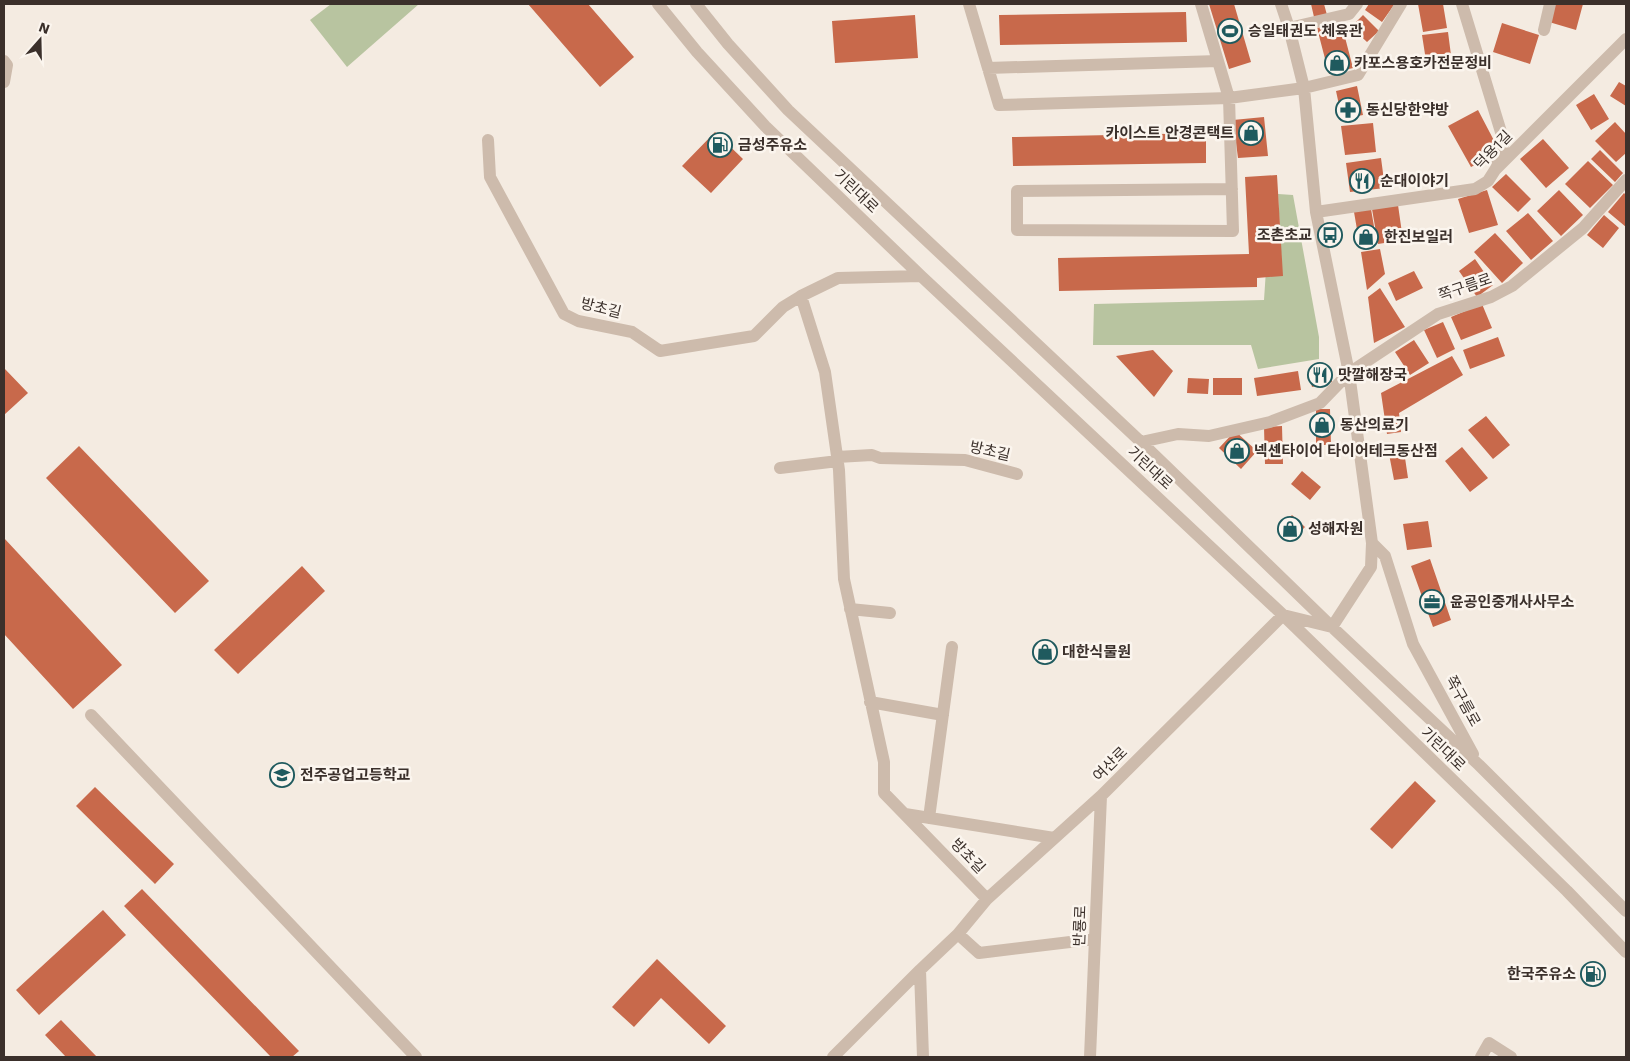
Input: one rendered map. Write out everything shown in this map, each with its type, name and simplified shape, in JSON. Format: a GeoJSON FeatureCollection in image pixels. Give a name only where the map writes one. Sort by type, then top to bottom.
{"type":"FeatureCollection","features":[{"type":"Feature","properties":{"kind":"street","name":"기린대로"},"geometry":{"type":"LineString","coordinates":[[658,4],[697,52],[765,126],[921,276],[1283,615],[1567,891],[1626,952]]}},
{"type":"Feature","properties":{"kind":"street","name":"기린대로"},"geometry":{"type":"LineString","coordinates":[[696,4],[728,44],[788,110],[1141,442],[1332,627],[1479,765],[1626,911]]}},
{"type":"Feature","properties":{"kind":"street"},"geometry":{"type":"LineString","coordinates":[[969,4],[999,105],[1229,98],[1304,88],[1358,75],[1401,4]]}},
{"type":"Feature","properties":{"kind":"street"},"geometry":{"type":"LineString","coordinates":[[1201,4],[1229,98],[1232,190],[1233,231],[1017,230],[1017,191],[1232,190]]}},
{"type":"Feature","properties":{"kind":"street"},"geometry":{"type":"LineString","coordinates":[[1281,4],[1304,88],[1316,212],[1349,373],[1372,543],[1371,567],[1332,627],[1283,615]]}},
{"type":"Feature","properties":{"kind":"street"},"geometry":{"type":"LineString","coordinates":[[1289,28],[1349,14],[1357,4]]}},
{"type":"Feature","properties":{"kind":"street"},"geometry":{"type":"LineString","coordinates":[[1462,4],[1504,142],[1495,170]]}},
{"type":"Feature","properties":{"kind":"street"},"geometry":{"type":"LineString","coordinates":[[1544,30],[1550,4]]}},
{"type":"Feature","properties":{"kind":"street","name":"덕용1길"},"geometry":{"type":"LineString","coordinates":[[1316,212],[1475,188],[1488,181],[1495,170],[1626,39]]}},
{"type":"Feature","properties":{"kind":"street"},"geometry":{"type":"LineString","coordinates":[[4,61],[7,65],[4,82]]}},
{"type":"Feature","properties":{"kind":"street"},"geometry":{"type":"LineString","coordinates":[[988,68],[1218,61]]}},
{"type":"Feature","properties":{"kind":"street","name":"방초길"},"geometry":{"type":"LineString","coordinates":[[488,140],[490,177],[564,314],[578,321],[632,332],[660,351],[754,336],[783,307],[838,278],[921,276]]}},
{"type":"Feature","properties":{"kind":"street","name":"쪽구름로"},"geometry":{"type":"LineString","coordinates":[[1141,442],[1178,434],[1209,436],[1270,422],[1320,403],[1349,373],[1438,314],[1491,297],[1512,286],[1583,228],[1626,180]]}},
{"type":"Feature","properties":{"kind":"street","name":"방초길"},"geometry":{"type":"LineString","coordinates":[[801,296],[824,372],[837,459],[844,579],[884,762],[884,793],[987,900]]}},
{"type":"Feature","properties":{"kind":"street","name":"방초길"},"geometry":{"type":"LineString","coordinates":[[780,468],[872,455],[880,458],[965,460],[1017,474]]}},
{"type":"Feature","properties":{"kind":"street","name":"쪽구름로"},"geometry":{"type":"LineString","coordinates":[[1372,543],[1386,556],[1414,644],[1479,765]]}},
{"type":"Feature","properties":{"kind":"street"},"geometry":{"type":"LineString","coordinates":[[850,609],[890,613]]}},
{"type":"Feature","properties":{"kind":"street","name":"여산로"},"geometry":{"type":"LineString","coordinates":[[834,1057],[958,934],[987,900],[1101,796],[1283,615]]}},
{"type":"Feature","properties":{"kind":"street"},"geometry":{"type":"LineString","coordinates":[[929,818],[952,647]]}},
{"type":"Feature","properties":{"kind":"street"},"geometry":{"type":"LineString","coordinates":[[870,702],[943,715]]}},
{"type":"Feature","properties":{"kind":"street"},"geometry":{"type":"LineString","coordinates":[[91,714],[416,1057]]}},
{"type":"Feature","properties":{"kind":"street","name":"반룡로"},"geometry":{"type":"LineString","coordinates":[[1090,1057],[1101,796]]}},
{"type":"Feature","properties":{"kind":"street","name":"방초길"},"geometry":{"type":"LineString","coordinates":[[905,814],[1054,838]]}},
{"type":"Feature","properties":{"kind":"street"},"geometry":{"type":"LineString","coordinates":[[958,934],[979,953],[1095,939]]}},
{"type":"Feature","properties":{"kind":"street"},"geometry":{"type":"LineString","coordinates":[[920,970],[923,1057]]}},
{"type":"Feature","properties":{"kind":"street"},"geometry":{"type":"LineString","coordinates":[[1480,1057],[1489,1043],[1511,1057]]}},
{"type":"Feature","properties":{"kind":"green space"},"geometry":{"type":"Polygon","coordinates":[[[331,4],[419,4],[347,67],[310,20],[331,4]]]}},
{"type":"Feature","properties":{"kind":"green space"},"geometry":{"type":"Polygon","coordinates":[[[1278,194],[1293,195],[1319,337],[1319,359],[1258,369],[1251,345],[1093,345],[1094,304],[1264,300],[1266,270],[1282,270],[1278,194]]]}},
{"type":"Feature","properties":{"kind":"building"},"geometry":{"type":"Polygon","coordinates":[[[528,4],[588,4],[634,57],[600,87],[528,4]]]}},
{"type":"Feature","properties":{"kind":"building"},"geometry":{"type":"Polygon","coordinates":[[[1209,4],[1234,4],[1251,62],[1229,69],[1209,4]]]}},
{"type":"Feature","properties":{"kind":"building"},"geometry":{"type":"Polygon","coordinates":[[[1311,4],[1324,4],[1327,15],[1314,17],[1311,4]]]}},
{"type":"Feature","properties":{"kind":"building"},"geometry":{"type":"Polygon","coordinates":[[[1369,4],[1394,5],[1382,22],[1365,10],[1369,4]]]}},
{"type":"Feature","properties":{"kind":"building"},"geometry":{"type":"Polygon","coordinates":[[[1418,4],[1443,4],[1447,28],[1423,32],[1418,4]]]}},
{"type":"Feature","properties":{"kind":"building"},"geometry":{"type":"Polygon","coordinates":[[[1554,4],[1583,4],[1576,30],[1549,22],[1554,4]]]}},
{"type":"Feature","properties":{"kind":"building"},"geometry":{"type":"Polygon","coordinates":[[[1186,12],[1187,42],[1000,45],[999,15],[1186,12]]]}},
{"type":"Feature","properties":{"kind":"building"},"geometry":{"type":"Polygon","coordinates":[[[915,15],[918,58],[835,63],[832,21],[915,15]]]}},
{"type":"Feature","properties":{"kind":"building"},"geometry":{"type":"Polygon","coordinates":[[[1363,15],[1379,31],[1367,42],[1351,27],[1363,15]]]}},
{"type":"Feature","properties":{"kind":"building"},"geometry":{"type":"Polygon","coordinates":[[[1341,22],[1353,68],[1329,74],[1317,28],[1341,22]]]}},
{"type":"Feature","properties":{"kind":"building"},"geometry":{"type":"Polygon","coordinates":[[[1502,23],[1539,35],[1530,64],[1493,52],[1502,23]]]}},
{"type":"Feature","properties":{"kind":"building"},"geometry":{"type":"Polygon","coordinates":[[[1448,32],[1452,63],[1427,67],[1422,35],[1448,32]]]}},
{"type":"Feature","properties":{"kind":"building"},"geometry":{"type":"Polygon","coordinates":[[[1619,82],[1626,86],[1626,106],[1610,96],[1619,82]]]}},
{"type":"Feature","properties":{"kind":"building"},"geometry":{"type":"Polygon","coordinates":[[[1357,86],[1363,115],[1342,119],[1336,91],[1357,86]]]}},
{"type":"Feature","properties":{"kind":"building"},"geometry":{"type":"Polygon","coordinates":[[[1594,94],[1609,119],[1591,130],[1576,105],[1594,94]]]}},
{"type":"Feature","properties":{"kind":"building"},"geometry":{"type":"Polygon","coordinates":[[[1478,110],[1500,152],[1471,167],[1448,126],[1478,110]]]}},
{"type":"Feature","properties":{"kind":"building"},"geometry":{"type":"Polygon","coordinates":[[[1264,117],[1268,156],[1238,158],[1233,120],[1264,117]]]}},
{"type":"Feature","properties":{"kind":"building"},"geometry":{"type":"Polygon","coordinates":[[[1615,122],[1626,134],[1626,153],[1616,162],[1595,141],[1615,122]]]}},
{"type":"Feature","properties":{"kind":"building"},"geometry":{"type":"Polygon","coordinates":[[[1373,123],[1376,152],[1345,155],[1341,126],[1373,123]]]}},
{"type":"Feature","properties":{"kind":"building"},"geometry":{"type":"Polygon","coordinates":[[[715,132],[743,159],[711,193],[682,166],[715,132]]]}},
{"type":"Feature","properties":{"kind":"building"},"geometry":{"type":"Polygon","coordinates":[[[1206,133],[1206,163],[1013,166],[1012,137],[1206,133]]]}},
{"type":"Feature","properties":{"kind":"building"},"geometry":{"type":"Polygon","coordinates":[[[1543,139],[1569,168],[1546,188],[1520,159],[1543,139]]]}},
{"type":"Feature","properties":{"kind":"building"},"geometry":{"type":"Polygon","coordinates":[[[1600,150],[1623,173],[1615,182],[1591,159],[1600,150]]]}},
{"type":"Feature","properties":{"kind":"building"},"geometry":{"type":"Polygon","coordinates":[[[1381,158],[1385,188],[1350,192],[1346,163],[1381,158]]]}},
{"type":"Feature","properties":{"kind":"building"},"geometry":{"type":"Polygon","coordinates":[[[1588,161],[1613,185],[1590,208],[1565,184],[1588,161]]]}},
{"type":"Feature","properties":{"kind":"building"},"geometry":{"type":"Polygon","coordinates":[[[1506,174],[1531,199],[1518,212],[1492,187],[1506,174]]]}},
{"type":"Feature","properties":{"kind":"building"},"geometry":{"type":"Polygon","coordinates":[[[1277,175],[1283,276],[1257,278],[1257,287],[1059,291],[1058,258],[1249,254],[1245,177],[1277,175]]]}},
{"type":"Feature","properties":{"kind":"building"},"geometry":{"type":"Polygon","coordinates":[[[1487,190],[1498,225],[1469,233],[1458,199],[1487,190]]]}},
{"type":"Feature","properties":{"kind":"building"},"geometry":{"type":"Polygon","coordinates":[[[1559,190],[1583,215],[1561,236],[1537,211],[1559,190]]]}},
{"type":"Feature","properties":{"kind":"building"},"geometry":{"type":"Polygon","coordinates":[[[1624,193],[1626,195],[1626,227],[1608,212],[1624,193]]]}},
{"type":"Feature","properties":{"kind":"building"},"geometry":{"type":"Polygon","coordinates":[[[1398,205],[1403,240],[1378,244],[1372,209],[1398,205]]]}},
{"type":"Feature","properties":{"kind":"building"},"geometry":{"type":"Polygon","coordinates":[[[1371,209],[1377,244],[1360,247],[1354,212],[1371,209]]]}},
{"type":"Feature","properties":{"kind":"building"},"geometry":{"type":"Polygon","coordinates":[[[1528,213],[1553,241],[1531,260],[1506,231],[1528,213]]]}},
{"type":"Feature","properties":{"kind":"building"},"geometry":{"type":"Polygon","coordinates":[[[1604,215],[1619,228],[1603,248],[1587,235],[1604,215]]]}},
{"type":"Feature","properties":{"kind":"building"},"geometry":{"type":"Polygon","coordinates":[[[1495,233],[1523,263],[1502,283],[1474,252],[1495,233]]]}},
{"type":"Feature","properties":{"kind":"building"},"geometry":{"type":"Polygon","coordinates":[[[1380,249],[1385,274],[1367,290],[1361,252],[1380,249]]]}},
{"type":"Feature","properties":{"kind":"building"},"geometry":{"type":"Polygon","coordinates":[[[1475,259],[1493,285],[1477,297],[1459,271],[1475,259]]]}},
{"type":"Feature","properties":{"kind":"building"},"geometry":{"type":"Polygon","coordinates":[[[1414,271],[1423,288],[1396,301],[1388,283],[1414,271]]]}},
{"type":"Feature","properties":{"kind":"building"},"geometry":{"type":"Polygon","coordinates":[[[1380,288],[1405,327],[1374,343],[1368,297],[1380,288]]]}},
{"type":"Feature","properties":{"kind":"building"},"geometry":{"type":"Polygon","coordinates":[[[1482,304],[1492,328],[1461,340],[1451,317],[1482,304]]]}},
{"type":"Feature","properties":{"kind":"building"},"geometry":{"type":"Polygon","coordinates":[[[1443,322],[1455,349],[1437,358],[1424,330],[1443,322]]]}},
{"type":"Feature","properties":{"kind":"building"},"geometry":{"type":"Polygon","coordinates":[[[1498,337],[1505,356],[1470,369],[1463,350],[1498,337]]]}},
{"type":"Feature","properties":{"kind":"building"},"geometry":{"type":"Polygon","coordinates":[[[1414,340],[1429,363],[1410,375],[1395,352],[1414,340]]]}},
{"type":"Feature","properties":{"kind":"building"},"geometry":{"type":"Polygon","coordinates":[[[1153,350],[1173,371],[1154,397],[1116,356],[1153,350]]]}},
{"type":"Feature","properties":{"kind":"building"},"geometry":{"type":"Polygon","coordinates":[[[1452,356],[1463,375],[1399,413],[1401,432],[1387,434],[1381,393],[1452,356]]]}},
{"type":"Feature","properties":{"kind":"building"},"geometry":{"type":"Polygon","coordinates":[[[1327,365],[1332,382],[1312,387],[1308,370],[1327,365]]]}},
{"type":"Feature","properties":{"kind":"building"},"geometry":{"type":"Polygon","coordinates":[[[4,368],[28,393],[4,415],[4,368]]]}},
{"type":"Feature","properties":{"kind":"building"},"geometry":{"type":"Polygon","coordinates":[[[1298,371],[1301,390],[1257,396],[1254,378],[1298,371]]]}},
{"type":"Feature","properties":{"kind":"building"},"geometry":{"type":"Polygon","coordinates":[[[1188,378],[1209,379],[1208,394],[1187,393],[1188,378]]]}},
{"type":"Feature","properties":{"kind":"building"},"geometry":{"type":"Polygon","coordinates":[[[1213,378],[1242,378],[1242,395],[1213,395],[1213,378]]]}},
{"type":"Feature","properties":{"kind":"building"},"geometry":{"type":"Polygon","coordinates":[[[1316,409],[1330,409],[1331,445],[1316,445],[1316,409]]]}},
{"type":"Feature","properties":{"kind":"building"},"geometry":{"type":"Polygon","coordinates":[[[1486,416],[1510,445],[1493,459],[1468,430],[1486,416]]]}},
{"type":"Feature","properties":{"kind":"building"},"geometry":{"type":"Polygon","coordinates":[[[1282,426],[1283,464],[1265,464],[1264,427],[1282,426]]]}},
{"type":"Feature","properties":{"kind":"building"},"geometry":{"type":"Polygon","coordinates":[[[1235,431],[1257,451],[1241,469],[1219,448],[1235,431]]]}},
{"type":"Feature","properties":{"kind":"building"},"geometry":{"type":"Polygon","coordinates":[[[79,446],[209,581],[175,613],[46,478],[79,446]]]}},
{"type":"Feature","properties":{"kind":"building"},"geometry":{"type":"Polygon","coordinates":[[[1462,447],[1488,478],[1470,492],[1445,461],[1462,447]]]}},
{"type":"Feature","properties":{"kind":"building"},"geometry":{"type":"Polygon","coordinates":[[[1404,451],[1408,478],[1394,480],[1389,454],[1404,451]]]}},
{"type":"Feature","properties":{"kind":"building"},"geometry":{"type":"Polygon","coordinates":[[[1302,471],[1321,487],[1310,500],[1291,484],[1302,471]]]}},
{"type":"Feature","properties":{"kind":"building"},"geometry":{"type":"Polygon","coordinates":[[[1292,515],[1305,527],[1291,541],[1278,529],[1292,515]]]}},
{"type":"Feature","properties":{"kind":"building"},"geometry":{"type":"Polygon","coordinates":[[[1428,521],[1432,547],[1407,550],[1403,524],[1428,521]]]}},
{"type":"Feature","properties":{"kind":"building"},"geometry":{"type":"Polygon","coordinates":[[[4,538],[122,665],[73,709],[4,634],[4,538]]]}},
{"type":"Feature","properties":{"kind":"building"},"geometry":{"type":"Polygon","coordinates":[[[1430,559],[1451,620],[1433,627],[1411,566],[1430,559]]]}},
{"type":"Feature","properties":{"kind":"building"},"geometry":{"type":"Polygon","coordinates":[[[302,566],[325,591],[238,674],[214,650],[302,566]]]}},
{"type":"Feature","properties":{"kind":"building"},"geometry":{"type":"Polygon","coordinates":[[[1415,781],[1436,801],[1392,849],[1370,829],[1415,781]]]}},
{"type":"Feature","properties":{"kind":"building"},"geometry":{"type":"Polygon","coordinates":[[[95,787],[174,864],[155,884],[76,806],[95,787]]]}},
{"type":"Feature","properties":{"kind":"building"},"geometry":{"type":"Polygon","coordinates":[[[142,889],[299,1051],[292,1057],[271,1057],[124,906],[142,889]]]}},
{"type":"Feature","properties":{"kind":"building"},"geometry":{"type":"Polygon","coordinates":[[[103,910],[126,935],[39,1015],[16,990],[103,910]]]}},
{"type":"Feature","properties":{"kind":"building"},"geometry":{"type":"Polygon","coordinates":[[[657,959],[726,1026],[709,1044],[661,998],[634,1027],[612,1007],[657,959]]]}},
{"type":"Feature","properties":{"kind":"building"},"geometry":{"type":"Polygon","coordinates":[[[61,1020],[97,1057],[66,1057],[45,1035],[61,1020]]]}},
{"type":"Feature","properties":{"kind":"place","name":"승일태권도 체육관"},"geometry":{"type":"Point","coordinates":[1230,31]}},
{"type":"Feature","properties":{"kind":"place","name":"카포스용호카전문정비"},"geometry":{"type":"Point","coordinates":[1337,63]}},
{"type":"Feature","properties":{"kind":"place","name":"동신당한약방"},"geometry":{"type":"Point","coordinates":[1348,110]}},
{"type":"Feature","properties":{"kind":"place","name":"카이스트 안경콘택트"},"geometry":{"type":"Point","coordinates":[1251,133]}},
{"type":"Feature","properties":{"kind":"place","name":"금성주유소"},"geometry":{"type":"Point","coordinates":[720,145]}},
{"type":"Feature","properties":{"kind":"place","name":"순대이야기"},"geometry":{"type":"Point","coordinates":[1362,181]}},
{"type":"Feature","properties":{"kind":"place","name":"조촌초교"},"geometry":{"type":"Point","coordinates":[1330,235]}},
{"type":"Feature","properties":{"kind":"place","name":"한진보일러"},"geometry":{"type":"Point","coordinates":[1366,237]}},
{"type":"Feature","properties":{"kind":"place","name":"맛깔해장국"},"geometry":{"type":"Point","coordinates":[1320,375]}},
{"type":"Feature","properties":{"kind":"place","name":"동산의료기"},"geometry":{"type":"Point","coordinates":[1322,425]}},
{"type":"Feature","properties":{"kind":"place","name":"넥센타이어 타이어테크동산점"},"geometry":{"type":"Point","coordinates":[1237,451]}},
{"type":"Feature","properties":{"kind":"place","name":"성해자원"},"geometry":{"type":"Point","coordinates":[1290,529]}},
{"type":"Feature","properties":{"kind":"place","name":"윤공인중개사사무소"},"geometry":{"type":"Point","coordinates":[1432,602]}},
{"type":"Feature","properties":{"kind":"place","name":"대한식물원"},"geometry":{"type":"Point","coordinates":[1045,652]}},
{"type":"Feature","properties":{"kind":"place","name":"전주공업고등학교"},"geometry":{"type":"Point","coordinates":[282,775]}},
{"type":"Feature","properties":{"kind":"place","name":"한국주유소"},"geometry":{"type":"Point","coordinates":[1593,974]}}]}
